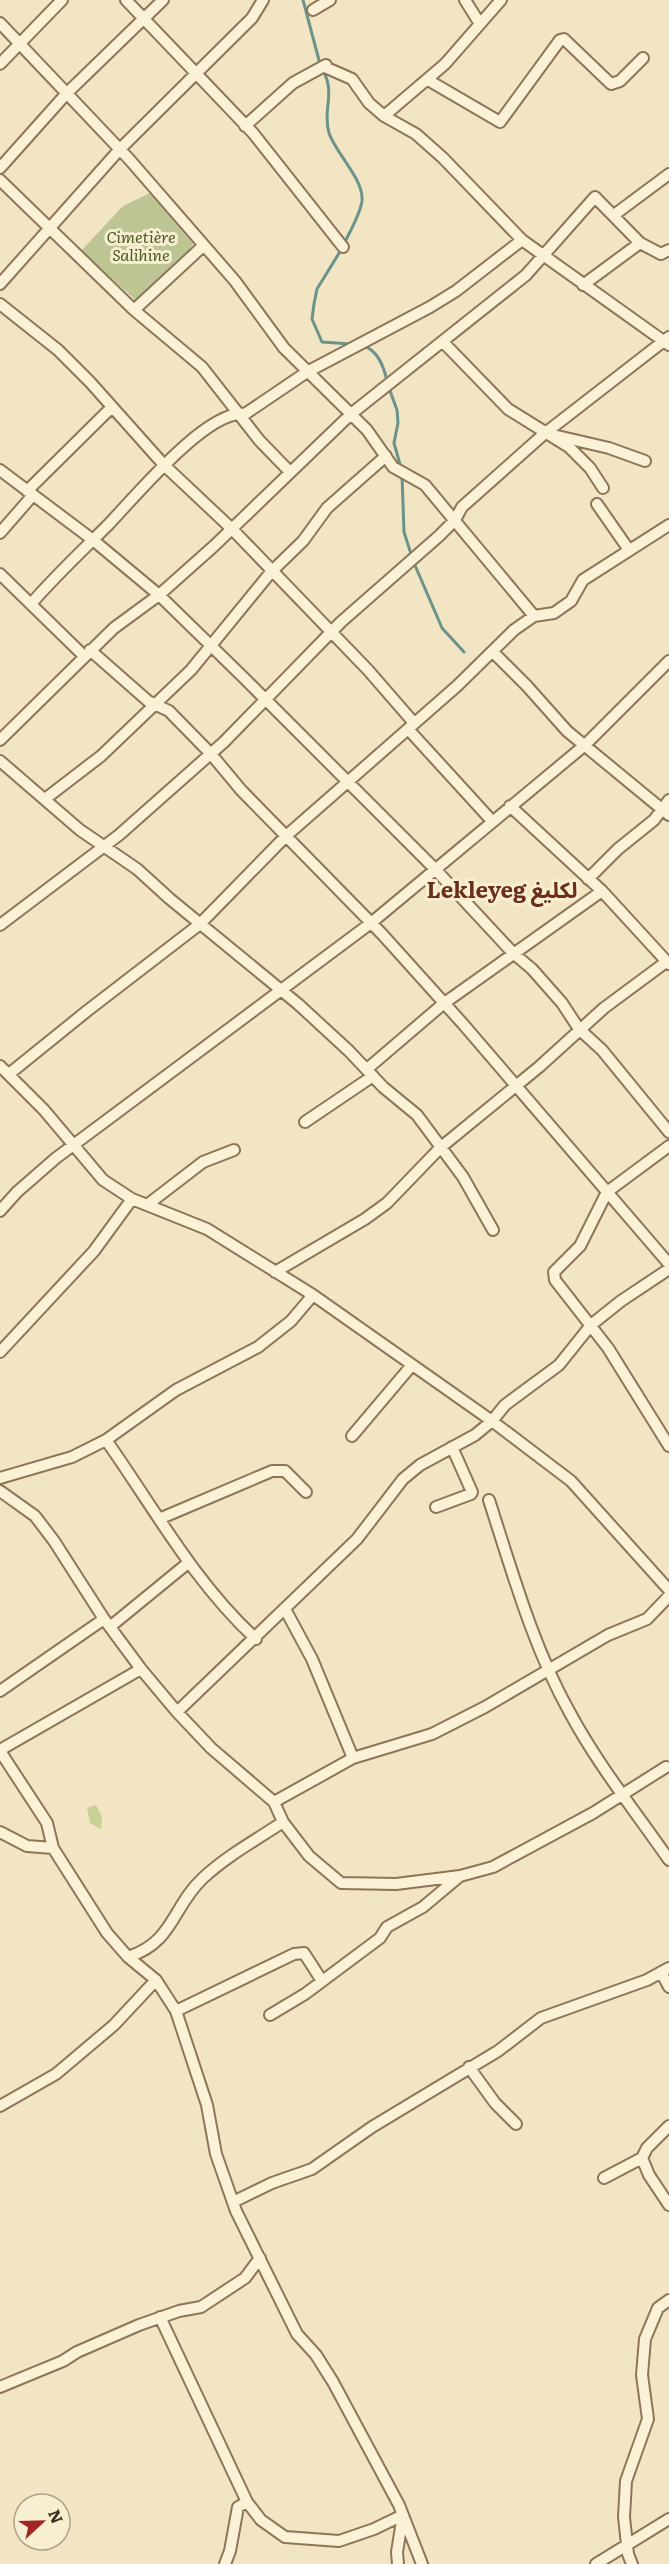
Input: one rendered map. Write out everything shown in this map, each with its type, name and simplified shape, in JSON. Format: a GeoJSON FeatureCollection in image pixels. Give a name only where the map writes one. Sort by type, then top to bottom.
{"type":"FeatureCollection","features":[{"type":"Feature","properties":{"kind":"street"},"geometry":{"type":"LineString","coordinates":[[0,64],[62,0]]}},
{"type":"Feature","properties":{"kind":"street"},"geometry":{"type":"LineString","coordinates":[[126,0],[245,126],[343,247]]}},
{"type":"Feature","properties":{"kind":"street"},"geometry":{"type":"LineString","coordinates":[[0,168],[67,93],[163,0]]}},
{"type":"Feature","properties":{"kind":"street"},"geometry":{"type":"LineString","coordinates":[[0,284],[120,149],[252,18],[263,0]]}},
{"type":"Feature","properties":{"kind":"street"},"geometry":{"type":"LineString","coordinates":[[313,10],[330,0]]}},
{"type":"Feature","properties":{"kind":"street"},"geometry":{"type":"LineString","coordinates":[[465,0],[480,24]]}},
{"type":"Feature","properties":{"kind":"street"},"geometry":{"type":"LineString","coordinates":[[384,116],[428,80],[501,0]]}},
{"type":"Feature","properties":{"kind":"street"},"geometry":{"type":"LineString","coordinates":[[0,23],[120,149],[235,281],[284,348],[367,430],[393,467],[425,485],[534,616]]}},
{"type":"Feature","properties":{"kind":"street"},"geometry":{"type":"LineString","coordinates":[[428,80],[500,122],[561,40],[564,39],[610,84],[620,81],[643,58]]}},
{"type":"Feature","properties":{"kind":"street"},"geometry":{"type":"LineString","coordinates":[[0,925],[105,846],[211,754],[331,632],[455,520],[462,507],[544,434],[668,341],[583,285],[522,240],[434,150],[416,134],[384,116],[369,103],[352,79],[327,68],[326,65],[293,83],[245,126]]}},
{"type":"Feature","properties":{"kind":"street"},"geometry":{"type":"LineString","coordinates":[[614,215],[669,174]]}},
{"type":"Feature","properties":{"kind":"street"},"geometry":{"type":"LineString","coordinates":[[0,180],[134,310],[202,367],[259,440],[290,472]]}},
{"type":"Feature","properties":{"kind":"street"},"geometry":{"type":"LineString","coordinates":[[0,740],[87,653],[114,628],[159,595],[232,529],[351,414],[526,275],[595,197],[640,243],[661,254],[669,250]]}},
{"type":"Feature","properties":{"kind":"street"},"geometry":{"type":"LineString","coordinates":[[31,604],[65,565],[93,540],[164,465],[213,424],[238,413],[245,414],[307,372],[430,307],[456,291],[522,240]]}},
{"type":"Feature","properties":{"kind":"street"},"geometry":{"type":"LineString","coordinates":[[583,285],[640,243]]}},
{"type":"Feature","properties":{"kind":"street"},"geometry":{"type":"LineString","coordinates":[[134,310],[203,246]]}},
{"type":"Feature","properties":{"kind":"street"},"geometry":{"type":"LineString","coordinates":[[0,304],[58,350],[90,382],[164,465],[232,529],[331,632],[492,821]]}},
{"type":"Feature","properties":{"kind":"street"},"geometry":{"type":"LineString","coordinates":[[443,342],[508,409],[544,434],[568,447],[590,468],[603,488]]}},
{"type":"Feature","properties":{"kind":"street"},"geometry":{"type":"LineString","coordinates":[[0,533],[30,493],[111,408]]}},
{"type":"Feature","properties":{"kind":"street"},"geometry":{"type":"LineString","coordinates":[[544,434],[598,446],[645,461]]}},
{"type":"Feature","properties":{"kind":"street"},"geometry":{"type":"LineString","coordinates":[[45,799],[101,756],[156,705],[212,647],[271,572],[303,541],[327,508],[386,456]]}},
{"type":"Feature","properties":{"kind":"street"},"geometry":{"type":"LineString","coordinates":[[0,470],[93,540],[159,595],[266,700],[346,783],[434,868],[513,953],[532,969],[562,1003],[579,1029],[602,1050],[669,1132]]}},
{"type":"Feature","properties":{"kind":"street"},"geometry":{"type":"LineString","coordinates":[[597,504],[629,550]]}},
{"type":"Feature","properties":{"kind":"street"},"geometry":{"type":"LineString","coordinates":[[9,1074],[200,924],[286,836],[493,652],[514,630],[534,616],[555,614],[571,601],[583,580],[669,525]]}},
{"type":"Feature","properties":{"kind":"street"},"geometry":{"type":"LineString","coordinates":[[0,574],[87,653],[148,701],[169,711],[211,754],[241,790],[371,923],[516,1086],[669,1264]]}},
{"type":"Feature","properties":{"kind":"street"},"geometry":{"type":"LineString","coordinates":[[493,652],[567,731],[625,776],[664,812]]}},
{"type":"Feature","properties":{"kind":"street"},"geometry":{"type":"LineString","coordinates":[[0,1211],[17,1192],[56,1158],[371,923],[434,868],[585,745],[669,661]]}},
{"type":"Feature","properties":{"kind":"street"},"geometry":{"type":"LineString","coordinates":[[0,761],[80,830],[137,869],[280,990],[417,1115],[463,1177],[493,1230]]}},
{"type":"Feature","properties":{"kind":"street"},"geometry":{"type":"LineString","coordinates":[[588,879],[618,849],[664,812],[669,800]]}},
{"type":"Feature","properties":{"kind":"street"},"geometry":{"type":"LineString","coordinates":[[275,1272],[365,1219],[387,1203],[440,1148],[516,1086],[579,1029],[668,963],[602,891],[510,806]]}},
{"type":"Feature","properties":{"kind":"street"},"geometry":{"type":"LineString","coordinates":[[305,1122],[370,1072],[443,1004],[602,891]]}},
{"type":"Feature","properties":{"kind":"street"},"geometry":{"type":"LineString","coordinates":[[0,1066],[44,1110],[103,1180],[132,1199],[207,1229],[313,1295],[492,1421],[571,1481],[669,1590]]}},
{"type":"Feature","properties":{"kind":"street"},"geometry":{"type":"LineString","coordinates":[[669,1146],[607,1192],[580,1245],[554,1272],[555,1280],[591,1325],[669,1446]]}},
{"type":"Feature","properties":{"kind":"street"},"geometry":{"type":"LineString","coordinates":[[147,1204],[203,1162],[234,1150]]}},
{"type":"Feature","properties":{"kind":"street"},"geometry":{"type":"LineString","coordinates":[[0,1352],[94,1251],[132,1199]]}},
{"type":"Feature","properties":{"kind":"street"},"geometry":{"type":"LineString","coordinates":[[177,1712],[256,1639],[357,1539],[403,1479],[420,1465],[475,1435],[492,1421],[505,1405],[559,1365],[591,1325],[621,1301],[669,1269]]}},
{"type":"Feature","properties":{"kind":"street"},"geometry":{"type":"LineString","coordinates":[[0,1478],[72,1457],[106,1440],[176,1390],[258,1347],[291,1321],[313,1295]]}},
{"type":"Feature","properties":{"kind":"street"},"geometry":{"type":"LineString","coordinates":[[352,1436],[412,1365]]}},
{"type":"Feature","properties":{"kind":"street"},"geometry":{"type":"LineString","coordinates":[[106,1440],[188,1563],[235,1620],[256,1639]]}},
{"type":"Feature","properties":{"kind":"street"},"geometry":{"type":"LineString","coordinates":[[436,1507],[472,1492],[452,1447]]}},
{"type":"Feature","properties":{"kind":"street"},"geometry":{"type":"LineString","coordinates":[[159,1519],[272,1471],[285,1471],[306,1492]]}},
{"type":"Feature","properties":{"kind":"street"},"geometry":{"type":"LineString","coordinates":[[0,1491],[35,1516],[141,1669],[177,1712],[219,1756],[274,1802],[283,1822],[309,1856],[341,1883],[396,1884],[460,1876],[493,1867],[593,1813],[666,1767]]}},
{"type":"Feature","properties":{"kind":"street"},"geometry":{"type":"LineString","coordinates":[[489,1500],[509,1569],[568,1711],[620,1794],[669,1860]]}},
{"type":"Feature","properties":{"kind":"street"},"geometry":{"type":"LineString","coordinates":[[0,1691],[108,1623],[188,1563]]}},
{"type":"Feature","properties":{"kind":"street"},"geometry":{"type":"LineString","coordinates":[[274,1802],[352,1758],[432,1734],[485,1707],[608,1635],[647,1619],[669,1596]]}},
{"type":"Feature","properties":{"kind":"street"},"geometry":{"type":"LineString","coordinates":[[285,1609],[312,1659],[352,1758]]}},
{"type":"Feature","properties":{"kind":"street"},"geometry":{"type":"LineString","coordinates":[[141,1669],[0,1750],[47,1823],[53,1848],[107,1933],[128,1957],[156,1980],[176,2011],[207,2105],[216,2154],[233,2202],[297,2334],[316,2355],[333,2382],[403,2515],[424,2563]]}},
{"type":"Feature","properties":{"kind":"street"},"geometry":{"type":"LineString","coordinates":[[128,1957],[144,1952],[164,1935],[201,1880],[224,1860],[283,1822]]}},
{"type":"Feature","properties":{"kind":"street"},"geometry":{"type":"LineString","coordinates":[[0,1832],[27,1846],[53,1848]]}},
{"type":"Feature","properties":{"kind":"street"},"geometry":{"type":"LineString","coordinates":[[270,2015],[322,1981],[380,1938],[387,1927],[423,1907],[460,1876]]}},
{"type":"Feature","properties":{"kind":"street"},"geometry":{"type":"LineString","coordinates":[[176,2011],[294,1954],[304,1953],[322,1981]]}},
{"type":"Feature","properties":{"kind":"street"},"geometry":{"type":"LineString","coordinates":[[233,2202],[272,2183],[312,2169],[372,2127],[498,2051],[541,2018],[583,2001],[647,1980],[665,1970],[669,1987]]}},
{"type":"Feature","properties":{"kind":"street"},"geometry":{"type":"LineString","coordinates":[[0,2106],[56,2074],[114,2025],[156,1980]]}},
{"type":"Feature","properties":{"kind":"street"},"geometry":{"type":"LineString","coordinates":[[469,2067],[495,2103],[516,2124]]}},
{"type":"Feature","properties":{"kind":"street"},"geometry":{"type":"LineString","coordinates":[[604,2178],[642,2158],[647,2148],[669,2126]]}},
{"type":"Feature","properties":{"kind":"street"},"geometry":{"type":"LineString","coordinates":[[642,2158],[649,2175],[669,2205]]}},
{"type":"Feature","properties":{"kind":"street"},"geometry":{"type":"LineString","coordinates":[[0,2387],[160,2318],[201,2307],[245,2278],[260,2258]]}},
{"type":"Feature","properties":{"kind":"street"},"geometry":{"type":"LineString","coordinates":[[632,2564],[624,2517],[626,2481],[648,2419],[642,2375],[645,2339],[658,2308],[669,2300]]}},
{"type":"Feature","properties":{"kind":"street"},"geometry":{"type":"LineString","coordinates":[[160,2318],[248,2502],[261,2520],[285,2537],[339,2541],[374,2529],[403,2515]]}},
{"type":"Feature","properties":{"kind":"street"},"geometry":{"type":"LineString","coordinates":[[225,2564],[230,2551],[237,2507],[248,2502]]}},
{"type":"Feature","properties":{"kind":"street"},"geometry":{"type":"LineString","coordinates":[[398,2564],[397,2552],[403,2515]]}},
{"type":"Feature","properties":{"kind":"street"},"geometry":{"type":"LineString","coordinates":[[596,2564],[669,2519]]}},
{"type":"Feature","properties":{"kind":"green space","name":"Cimetière Salihine"},"geometry":{"type":"Polygon","coordinates":[[[150,193],[193,244],[175,269],[138,302],[81,251],[123,206],[150,193]]]}},
{"type":"Feature","properties":{"kind":"green space"},"geometry":{"type":"Polygon","coordinates":[[[96,1805],[102,1817],[101,1829],[90,1823],[87,1808],[96,1805]]]}},
{"type":"Feature","properties":{"kind":"waterway"},"geometry":{"type":"LineString","coordinates":[[303,0],[320,64]]}},
{"type":"Feature","properties":{"kind":"waterway"},"geometry":{"type":"LineString","coordinates":[[323,70],[329,95],[327,117],[329,133],[359,184],[362,201],[344,244]]}},
{"type":"Feature","properties":{"kind":"waterway"},"geometry":{"type":"LineString","coordinates":[[341,250],[317,289],[312,319],[322,342],[351,344]]}},
{"type":"Feature","properties":{"kind":"waterway"},"geometry":{"type":"LineString","coordinates":[[364,346],[377,356],[387,381]]}},
{"type":"Feature","properties":{"kind":"waterway"},"geometry":{"type":"LineString","coordinates":[[389,388],[397,410],[398,423],[394,443],[401,468]]}},
{"type":"Feature","properties":{"kind":"waterway"},"geometry":{"type":"LineString","coordinates":[[402,475],[404,532],[412,557]]}},
{"type":"Feature","properties":{"kind":"waterway"},"geometry":{"type":"LineString","coordinates":[[414,563],[442,628],[464,652]]}},
{"type":"Feature","properties":{"kind":"district","name":"Lekleyeg لكليغ"},"geometry":{"type":"Point","coordinates":[502,888]}}]}
